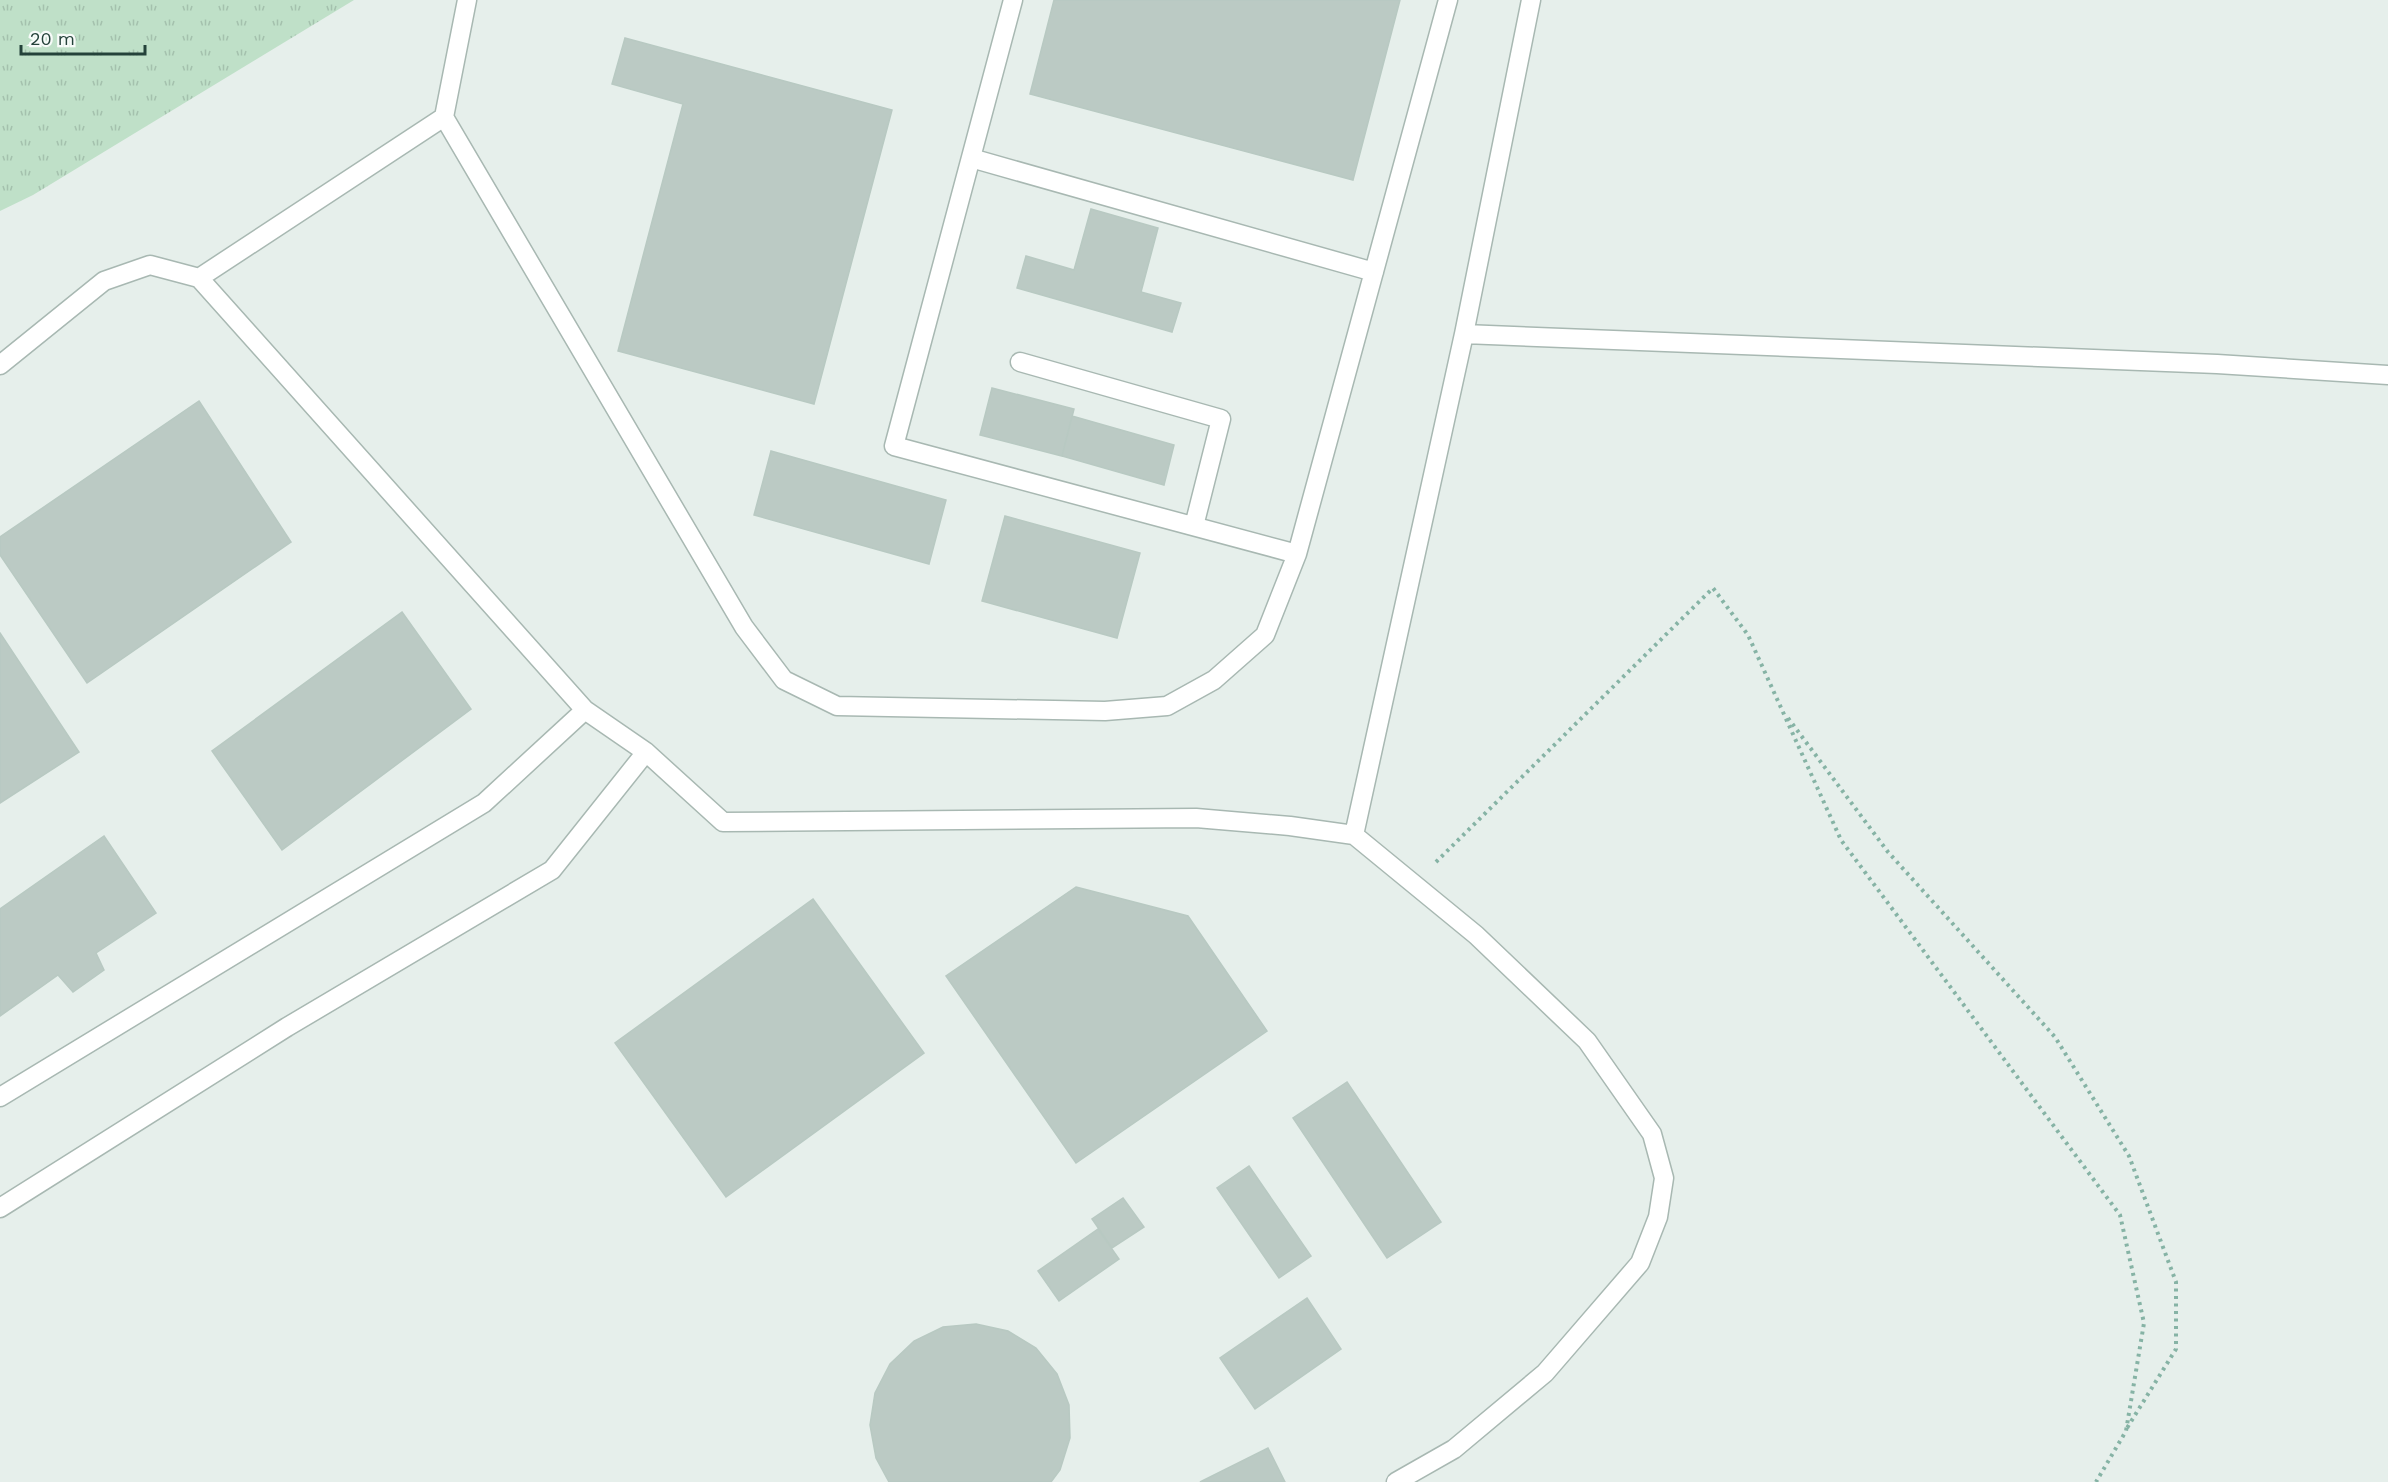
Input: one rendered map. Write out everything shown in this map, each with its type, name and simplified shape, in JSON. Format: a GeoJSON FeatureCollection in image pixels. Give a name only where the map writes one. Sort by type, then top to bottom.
{"type":"FeatureCollection","features":[{"type":"Feature","properties":{"kind":"lane"},"geometry":{"type":"LineString","coordinates":[[467,0],[444,117],[744,627],[784,680],[837,706],[1105,711],[1167,706],[1214,680],[1265,635],[1297,554],[1448,0]]}},
{"type":"Feature","properties":{"kind":"lane"},"geometry":{"type":"LineString","coordinates":[[1013,0],[894,446],[1297,554]]}},
{"type":"Feature","properties":{"kind":"lane"},"geometry":{"type":"LineString","coordinates":[[1354,835],[1464,334],[1531,0]]}},
{"type":"Feature","properties":{"kind":"lane"},"geometry":{"type":"LineString","coordinates":[[199,278],[444,117]]}},
{"type":"Feature","properties":{"kind":"lane"},"geometry":{"type":"LineString","coordinates":[[971,158],[1374,272]]}},
{"type":"Feature","properties":{"kind":"lane"},"geometry":{"type":"LineString","coordinates":[[0,365],[104,280],[150,265],[199,278],[585,710],[646,752],[723,822],[1196,818],[1290,826],[1354,835],[1476,935],[1587,1041],[1652,1134],[1664,1178],[1658,1217],[1640,1263],[1568,1348],[1545,1373],[1454,1449],[1396,1482]]}},
{"type":"Feature","properties":{"kind":"lane"},"geometry":{"type":"LineString","coordinates":[[1464,334],[2217,364],[2388,375]]}},
{"type":"Feature","properties":{"kind":"lane"},"geometry":{"type":"LineString","coordinates":[[1020,362],[1221,419],[1194,526]]}},
{"type":"Feature","properties":{"kind":"lane"},"geometry":{"type":"LineString","coordinates":[[0,1097],[484,803],[585,710]]}},
{"type":"Feature","properties":{"kind":"lane"},"geometry":{"type":"LineString","coordinates":[[0,1208],[287,1027],[552,870],[646,752]]}},
{"type":"Feature","properties":{"kind":"path"},"geometry":{"type":"LineString","coordinates":[[1414,884],[1713,588],[1748,635],[1841,840],[2120,1215],[2144,1323],[2126,1431]]}},
{"type":"Feature","properties":{"kind":"path"},"geometry":{"type":"LineString","coordinates":[[1782,711],[1888,852],[2055,1037],[2129,1156],[2176,1282],[2176,1349],[2096,1482]]}},
{"type":"Feature","properties":{"kind":"green space"},"geometry":{"type":"Polygon","coordinates":[[[0,0],[354,0],[33,195],[0,211],[0,0]]]}},
{"type":"Feature","properties":{"kind":"building"},"geometry":{"type":"Polygon","coordinates":[[[1054,0],[1400,0],[1353,180],[1030,94],[1054,0]]]}},
{"type":"Feature","properties":{"kind":"building"},"geometry":{"type":"Polygon","coordinates":[[[625,38],[892,110],[814,404],[618,351],[683,104],[612,84],[625,38]]]}},
{"type":"Feature","properties":{"kind":"building"},"geometry":{"type":"Polygon","coordinates":[[[1091,209],[1158,228],[1141,292],[1181,303],[1172,332],[1017,288],[1026,256],[1074,270],[1091,209]]]}},
{"type":"Feature","properties":{"kind":"building"},"geometry":{"type":"Polygon","coordinates":[[[992,388],[1074,409],[1062,456],[980,435],[992,388]]]}},
{"type":"Feature","properties":{"kind":"building"},"geometry":{"type":"Polygon","coordinates":[[[199,401],[291,542],[87,683],[0,555],[0,537],[199,401]]]}},
{"type":"Feature","properties":{"kind":"building"},"geometry":{"type":"Polygon","coordinates":[[[1072,416],[1174,445],[1164,485],[1062,456],[1072,416]]]}},
{"type":"Feature","properties":{"kind":"building"},"geometry":{"type":"Polygon","coordinates":[[[771,451],[946,500],[929,564],[754,515],[771,451]]]}},
{"type":"Feature","properties":{"kind":"building"},"geometry":{"type":"Polygon","coordinates":[[[1005,516],[1140,553],[1117,638],[982,601],[1005,516]]]}},
{"type":"Feature","properties":{"kind":"building"},"geometry":{"type":"Polygon","coordinates":[[[402,612],[471,709],[282,850],[212,751],[402,612]]]}},
{"type":"Feature","properties":{"kind":"building"},"geometry":{"type":"Polygon","coordinates":[[[0,633],[79,752],[0,803],[0,633]]]}},
{"type":"Feature","properties":{"kind":"building"},"geometry":{"type":"Polygon","coordinates":[[[104,836],[156,913],[96,953],[104,970],[73,992],[58,975],[0,1016],[0,909],[104,836]]]}},
{"type":"Feature","properties":{"kind":"building"},"geometry":{"type":"Polygon","coordinates":[[[1076,887],[1188,916],[1267,1031],[1076,1163],[946,976],[1076,887]]]}},
{"type":"Feature","properties":{"kind":"building"},"geometry":{"type":"Polygon","coordinates":[[[813,899],[924,1053],[726,1197],[615,1043],[813,899]]]}},
{"type":"Feature","properties":{"kind":"building"},"geometry":{"type":"Polygon","coordinates":[[[1347,1082],[1441,1222],[1387,1258],[1293,1118],[1347,1082]]]}},
{"type":"Feature","properties":{"kind":"building"},"geometry":{"type":"Polygon","coordinates":[[[1249,1166],[1311,1256],[1279,1278],[1217,1188],[1249,1166]]]}},
{"type":"Feature","properties":{"kind":"building"},"geometry":{"type":"Polygon","coordinates":[[[1123,1198],[1144,1227],[1112,1248],[1092,1219],[1123,1198]]]}},
{"type":"Feature","properties":{"kind":"building"},"geometry":{"type":"Polygon","coordinates":[[[1098,1229],[1119,1259],[1059,1301],[1038,1271],[1098,1229]]]}},
{"type":"Feature","properties":{"kind":"building"},"geometry":{"type":"Polygon","coordinates":[[[1307,1298],[1341,1349],[1255,1409],[1220,1358],[1307,1298]]]}},
{"type":"Feature","properties":{"kind":"building"},"geometry":{"type":"Polygon","coordinates":[[[976,1324],[1008,1331],[1036,1348],[1057,1374],[1069,1405],[1070,1438],[1060,1470],[1051,1482],[889,1482],[876,1458],[870,1425],[875,1393],[890,1364],[914,1341],[943,1327],[976,1324]]]}},
{"type":"Feature","properties":{"kind":"building"},"geometry":{"type":"Polygon","coordinates":[[[1268,1448],[1285,1482],[1200,1482],[1268,1448]]]}}]}
